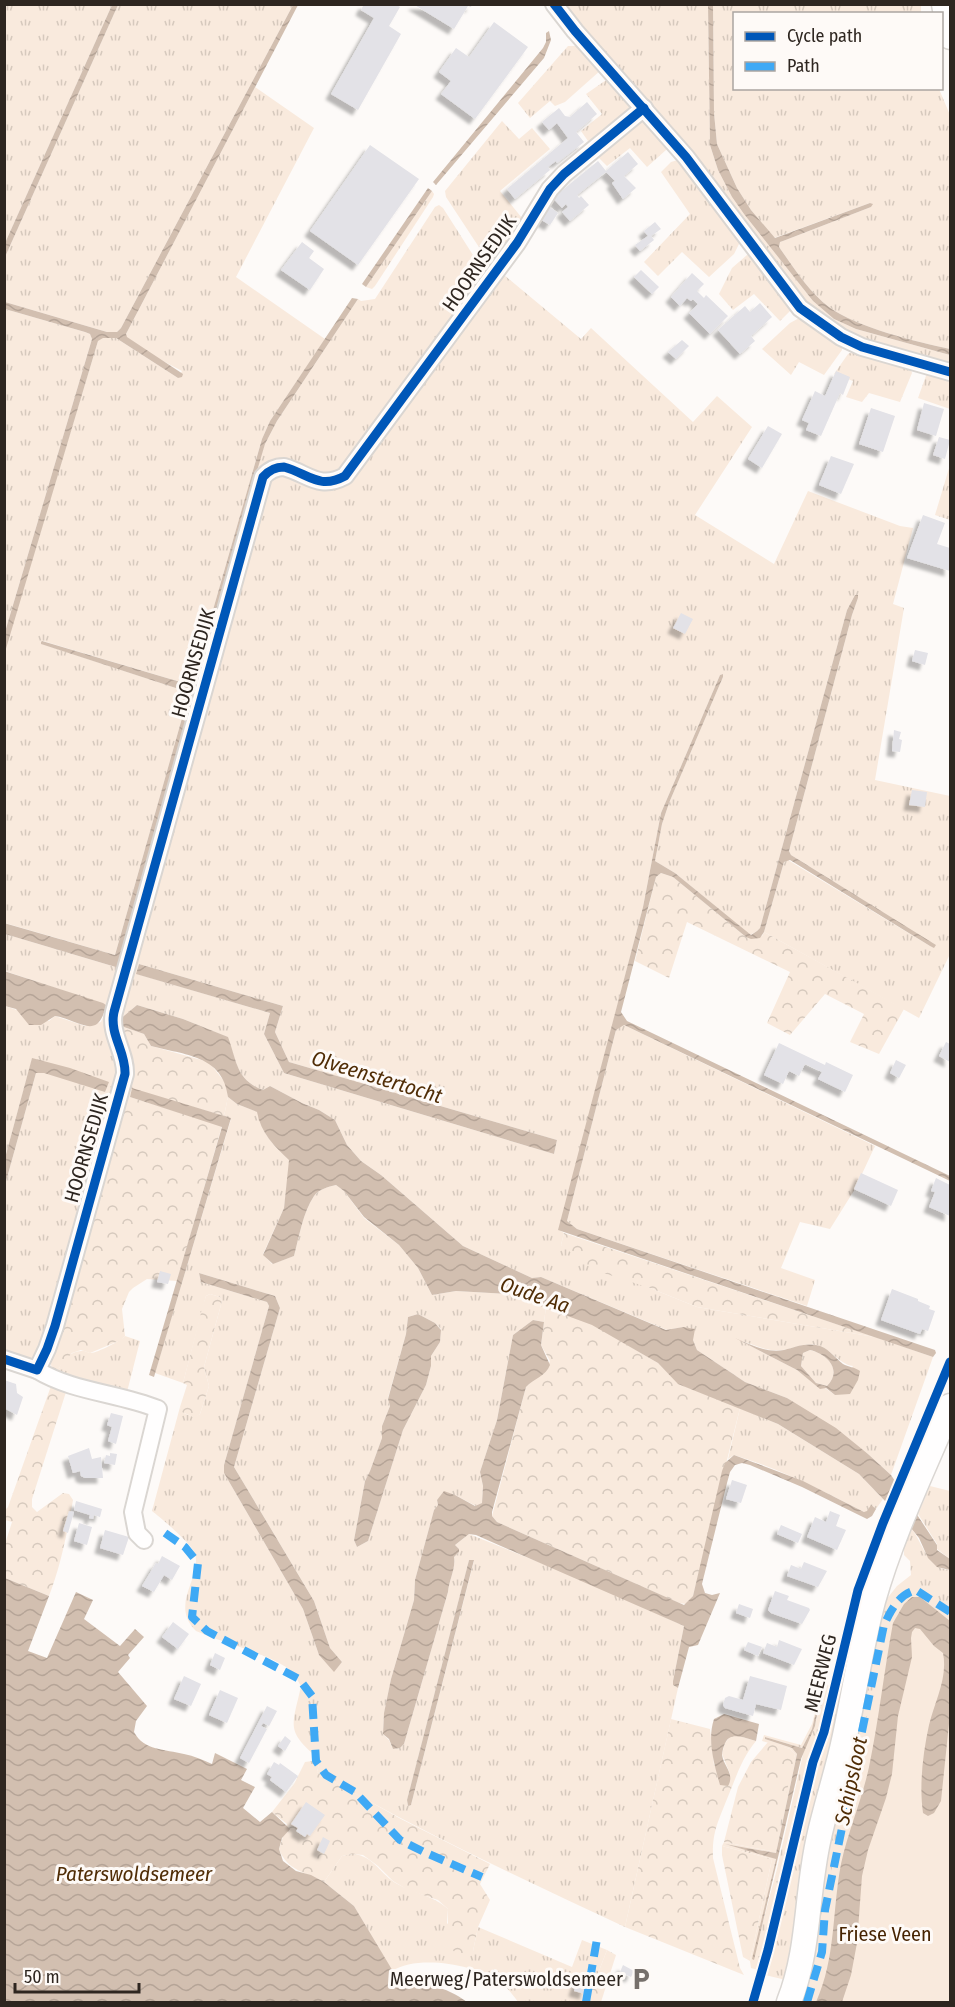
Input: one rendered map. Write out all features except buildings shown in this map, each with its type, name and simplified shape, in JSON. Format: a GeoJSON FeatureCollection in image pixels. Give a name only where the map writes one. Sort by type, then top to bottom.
{"type":"FeatureCollection","features":[{"type":"Feature","properties":{"kind":"main road"},"geometry":{"type":"LineString","coordinates":[[944,4],[951,37]]}},
{"type":"Feature","properties":{"kind":"main road","name":"MEERWEG"},"geometry":{"type":"LineString","coordinates":[[789,2002],[802,1961],[819,1836],[842,1752],[873,1602],[894,1539],[951,1406]]}},
{"type":"Feature","properties":{"kind":"street"},"geometry":{"type":"LineString","coordinates":[[554,4],[686,158],[786,291],[809,316],[841,337],[862,347],[951,372]]}},
{"type":"Feature","properties":{"kind":"street","name":"HOORNSEDIJK"},"geometry":{"type":"LineString","coordinates":[[37,1370],[55,1326],[125,1074],[126,1064],[112,1024],[114,1012],[264,477],[268,471],[278,467],[284,467],[322,483],[333,483],[345,476],[517,243],[550,189],[564,174],[644,108]]}},
{"type":"Feature","properties":{"kind":"street"},"geometry":{"type":"LineString","coordinates":[[4,1359],[37,1370],[62,1382],[142,1402],[158,1409],[133,1512],[137,1533],[144,1540]]}},
{"type":"Feature","properties":{"kind":"green space"},"geometry":{"type":"Polygon","coordinates":[[[5,5],[112,5],[5,243],[5,5]]]}},
{"type":"Feature","properties":{"kind":"green space"},"geometry":{"type":"Polygon","coordinates":[[[118,5],[293,5],[121,328],[117,332],[107,332],[5,302],[5,257],[118,5]]]}},
{"type":"Feature","properties":{"kind":"green space"},"geometry":{"type":"Polygon","coordinates":[[[563,5],[708,5],[710,145],[718,170],[732,197],[813,301],[834,319],[856,329],[950,355],[950,368],[866,343],[811,312],[563,5]]]}},
{"type":"Feature","properties":{"kind":"green space"},"geometry":{"type":"Polygon","coordinates":[[[713,5],[921,5],[921,12],[733,12],[733,90],[939,90],[950,115],[950,349],[887,333],[855,321],[829,307],[815,294],[779,247],[780,242],[871,207],[872,204],[774,238],[751,210],[737,188],[717,144],[714,113],[713,5]]]}},
{"type":"Feature","properties":{"kind":"green space"},"geometry":{"type":"Polygon","coordinates":[[[568,46],[581,46],[601,70],[565,102],[555,106],[550,101],[530,118],[518,103],[568,46]]]}},
{"type":"Feature","properties":{"kind":"green space"},"geometry":{"type":"Polygon","coordinates":[[[609,78],[633,107],[573,161],[570,157],[588,141],[581,131],[602,114],[586,94],[609,78]]]}},
{"type":"Feature","properties":{"kind":"green space"},"geometry":{"type":"Polygon","coordinates":[[[255,87],[314,128],[236,277],[325,339],[270,421],[262,439],[192,683],[187,684],[41,642],[185,691],[188,697],[115,955],[5,923],[4,652],[98,341],[102,338],[116,338],[178,378],[182,371],[159,359],[126,337],[126,334],[255,87]]]}},
{"type":"Feature","properties":{"kind":"green space"},"geometry":{"type":"Polygon","coordinates":[[[642,119],[669,144],[666,150],[647,167],[630,148],[607,166],[598,157],[558,191],[564,178],[642,119]]]}},
{"type":"Feature","properties":{"kind":"green space"},"geometry":{"type":"Polygon","coordinates":[[[502,121],[519,139],[532,128],[550,149],[500,191],[526,223],[492,267],[446,197],[445,191],[502,121]]]}},
{"type":"Feature","properties":{"kind":"green space"},"geometry":{"type":"Polygon","coordinates":[[[681,159],[741,240],[734,254],[709,277],[682,252],[658,276],[644,262],[690,214],[661,172],[671,162],[681,159]]]}},
{"type":"Feature","properties":{"kind":"green space"},"geometry":{"type":"Polygon","coordinates":[[[432,191],[433,197],[375,286],[372,289],[366,287],[432,191]]]}},
{"type":"Feature","properties":{"kind":"green space"},"geometry":{"type":"Polygon","coordinates":[[[439,205],[487,277],[335,477],[256,469],[277,421],[358,299],[361,301],[375,299],[435,207],[439,205]]]}},
{"type":"Feature","properties":{"kind":"green space"},"geometry":{"type":"Polygon","coordinates":[[[747,255],[753,256],[792,309],[780,321],[754,294],[733,310],[719,294],[732,268],[747,255]]]}},
{"type":"Feature","properties":{"kind":"green space"},"geometry":{"type":"Polygon","coordinates":[[[504,275],[581,339],[591,328],[693,422],[717,396],[752,427],[695,515],[774,564],[808,491],[900,526],[913,528],[893,604],[904,608],[875,780],[950,796],[950,954],[919,1018],[764,932],[784,862],[788,860],[930,946],[935,945],[791,855],[789,851],[858,598],[858,595],[855,595],[847,610],[760,928],[750,935],[675,873],[655,861],[662,824],[669,803],[723,677],[723,674],[720,675],[661,813],[643,907],[559,1230],[564,1233],[561,1245],[650,1288],[697,1307],[875,1337],[933,1357],[891,1475],[868,1454],[787,1398],[745,1382],[697,1350],[683,1327],[667,1330],[541,1277],[532,1278],[463,1246],[381,1175],[361,1161],[347,1145],[335,1120],[270,1086],[263,1090],[247,1081],[239,1069],[227,1037],[183,1019],[137,1005],[119,1020],[271,471],[325,487],[381,436],[504,275]],[[139,964],[137,974],[270,1013],[264,1034],[284,1073],[554,1154],[557,1140],[289,1062],[275,1032],[283,1006],[139,964]],[[741,1341],[797,1370],[820,1388],[825,1388],[835,1395],[853,1366],[816,1345],[777,1350],[741,1341]]]}},
{"type":"Feature","properties":{"kind":"green space"},"geometry":{"type":"Polygon","coordinates":[[[5,309],[85,332],[90,334],[92,339],[5,632],[5,309]]]}},
{"type":"Feature","properties":{"kind":"green space"},"geometry":{"type":"Polygon","coordinates":[[[801,317],[842,341],[842,350],[824,375],[799,362],[791,375],[762,349],[790,323],[801,317]]]}},
{"type":"Feature","properties":{"kind":"green space"},"geometry":{"type":"Polygon","coordinates":[[[854,351],[911,369],[912,373],[900,402],[869,393],[862,402],[846,397],[853,381],[834,374],[848,354],[854,351]]]}},
{"type":"Feature","properties":{"kind":"green space"},"geometry":{"type":"Polygon","coordinates":[[[927,373],[950,376],[950,409],[918,398],[927,373]]]}},
{"type":"Feature","properties":{"kind":"green space"},"geometry":{"type":"Polygon","coordinates":[[[950,465],[950,520],[935,515],[950,465]]]}},
{"type":"Feature","properties":{"kind":"green space"},"geometry":{"type":"Polygon","coordinates":[[[661,873],[673,877],[746,937],[762,936],[764,932],[904,1009],[879,1054],[850,1042],[864,1014],[825,994],[790,1035],[767,1023],[790,972],[687,922],[669,978],[635,961],[656,877],[661,873]]]}},
{"type":"Feature","properties":{"kind":"green space"},"geometry":{"type":"Polygon","coordinates":[[[5,934],[119,968],[106,1005],[5,971],[5,934]]]}},
{"type":"Feature","properties":{"kind":"green space"},"geometry":{"type":"Polygon","coordinates":[[[5,1006],[49,1021],[55,1016],[85,1026],[101,1022],[104,1015],[121,1068],[52,1327],[31,1362],[5,1354],[5,1185],[36,1073],[44,1072],[32,1059],[5,1158],[5,1006]]]}},
{"type":"Feature","properties":{"kind":"green space"},"geometry":{"type":"Polygon","coordinates":[[[621,1025],[875,1146],[855,1189],[830,1229],[800,1222],[781,1268],[815,1280],[807,1306],[577,1229],[567,1221],[616,1030],[621,1025]]]}},
{"type":"Feature","properties":{"kind":"green space"},"geometry":{"type":"Polygon","coordinates":[[[121,1026],[144,1034],[151,1046],[209,1062],[227,1085],[228,1097],[224,1116],[132,1089],[130,1097],[222,1126],[177,1281],[147,1279],[133,1288],[122,1309],[125,1336],[121,1340],[90,1353],[81,1350],[72,1353],[56,1371],[52,1369],[50,1360],[131,1077],[121,1026]]]}},
{"type":"Feature","properties":{"kind":"green space"},"geometry":{"type":"Polygon","coordinates":[[[228,1097],[237,1104],[258,1112],[269,1139],[290,1160],[284,1208],[263,1254],[272,1264],[294,1256],[310,1202],[318,1192],[336,1185],[344,1191],[364,1218],[399,1245],[418,1268],[432,1295],[456,1291],[508,1294],[546,1307],[544,1322],[533,1320],[513,1335],[497,1420],[480,1472],[483,1486],[482,1503],[476,1506],[444,1492],[437,1500],[438,1505],[434,1510],[415,1580],[414,1600],[391,1679],[384,1714],[383,1734],[393,1749],[400,1748],[404,1744],[448,1592],[454,1557],[459,1552],[455,1545],[469,1534],[576,1577],[684,1626],[673,1681],[673,1685],[678,1688],[625,1927],[431,1834],[317,1772],[320,1760],[301,1742],[294,1727],[301,1686],[293,1673],[266,1657],[196,1631],[188,1621],[185,1611],[186,1601],[196,1563],[195,1554],[183,1538],[152,1511],[180,1407],[190,1416],[195,1417],[200,1414],[209,1386],[204,1367],[222,1301],[220,1297],[210,1294],[206,1296],[183,1383],[155,1373],[231,1119],[224,1116],[228,1097]],[[199,1273],[201,1282],[267,1302],[269,1306],[224,1465],[224,1473],[303,1609],[319,1655],[334,1671],[342,1662],[330,1648],[314,1601],[234,1467],[280,1308],[275,1296],[199,1273]],[[418,1314],[408,1317],[406,1334],[388,1398],[390,1406],[382,1426],[382,1438],[365,1481],[354,1540],[357,1547],[368,1541],[403,1430],[426,1385],[431,1356],[440,1342],[441,1329],[418,1314]],[[469,1560],[407,1800],[408,1806],[411,1805],[474,1561],[469,1560]]]}},
{"type":"Feature","properties":{"kind":"green space"},"geometry":{"type":"Polygon","coordinates":[[[564,1233],[875,1337],[697,1307],[650,1288],[594,1270],[561,1245],[564,1233]]]}},
{"type":"Feature","properties":{"kind":"green space"},"geometry":{"type":"Polygon","coordinates":[[[210,1294],[220,1297],[222,1301],[204,1367],[209,1386],[200,1414],[195,1418],[182,1412],[180,1407],[187,1385],[183,1383],[203,1305],[206,1296],[210,1294]]]}},
{"type":"Feature","properties":{"kind":"green space"},"geometry":{"type":"Polygon","coordinates":[[[546,1307],[592,1324],[658,1363],[679,1384],[740,1408],[693,1596],[686,1604],[679,1603],[497,1522],[492,1516],[526,1387],[542,1374],[550,1361],[541,1345],[546,1307]]]}},
{"type":"Feature","properties":{"kind":"green space"},"geometry":{"type":"Polygon","coordinates":[[[125,1336],[140,1341],[127,1392],[50,1371],[50,1365],[52,1369],[59,1368],[71,1354],[82,1351],[94,1352],[125,1336]]]}},
{"type":"Feature","properties":{"kind":"green space"},"geometry":{"type":"Polygon","coordinates":[[[810,1350],[822,1355],[831,1364],[832,1380],[827,1386],[816,1383],[801,1366],[803,1353],[810,1350]]]}},
{"type":"Feature","properties":{"kind":"green space"},"geometry":{"type":"Polygon","coordinates":[[[51,1386],[66,1392],[32,1499],[32,1507],[37,1512],[63,1493],[69,1494],[73,1500],[60,1561],[49,1596],[5,1578],[5,1544],[12,1522],[5,1520],[5,1510],[51,1386]]]}},
{"type":"Feature","properties":{"kind":"green space"},"geometry":{"type":"Polygon","coordinates":[[[740,1408],[778,1424],[859,1474],[883,1499],[876,1509],[871,1506],[867,1512],[864,1512],[784,1473],[734,1455],[728,1459],[740,1408]]]}},
{"type":"Feature","properties":{"kind":"green space"},"geometry":{"type":"Polygon","coordinates":[[[930,1486],[950,1491],[950,1559],[937,1549],[937,1544],[918,1514],[930,1486]]]}},
{"type":"Feature","properties":{"kind":"green space"},"geometry":{"type":"Polygon","coordinates":[[[911,1528],[931,1560],[942,1569],[950,1570],[950,1621],[869,1767],[804,1983],[819,1878],[878,1610],[897,1586],[911,1575],[910,1561],[904,1555],[904,1544],[911,1528]]]}},
{"type":"Feature","properties":{"kind":"green space","name":"Friese Veen"},"geometry":{"type":"Polygon","coordinates":[[[913,1579],[950,1616],[950,2002],[801,2002],[887,1629],[913,1579]]]}},
{"type":"Feature","properties":{"kind":"green space"},"geometry":{"type":"Polygon","coordinates":[[[825,1683],[831,1687],[821,1731],[808,1761],[758,1970],[751,1968],[750,1961],[772,1859],[722,1846],[724,1842],[771,1851],[795,1754],[790,1749],[762,1741],[764,1735],[801,1745],[812,1724],[822,1685],[825,1683]],[[823,1686],[812,1729],[802,1748],[765,1737],[765,1739],[792,1748],[797,1754],[776,1853],[725,1844],[776,1858],[753,1959],[777,1869],[804,1750],[815,1726],[823,1686]]]}},
{"type":"Feature","properties":{"kind":"green space"},"geometry":{"type":"Polygon","coordinates":[[[839,1688],[843,1691],[801,1887],[786,1980],[765,1975],[818,1762],[839,1688]]]}},
{"type":"Feature","properties":{"kind":"green space"},"geometry":{"type":"Polygon","coordinates":[[[671,1719],[710,1729],[714,1765],[730,1774],[722,1754],[725,1743],[730,1737],[736,1735],[756,1741],[743,1762],[721,1814],[713,1849],[713,1858],[740,1968],[744,1975],[625,1927],[671,1719]]]}},
{"type":"Feature","properties":{"kind":"green space"},"geometry":{"type":"Polygon","coordinates":[[[768,1742],[790,1749],[795,1754],[775,1847],[771,1851],[724,1842],[738,1787],[751,1762],[768,1742]]]}},
{"type":"Feature","properties":{"kind":"green space"},"geometry":{"type":"Polygon","coordinates":[[[320,1760],[317,1772],[401,1819],[490,1864],[480,1884],[490,1900],[478,1927],[473,1951],[467,1957],[457,1954],[448,1946],[448,1909],[438,1900],[408,1890],[393,1881],[363,1855],[342,1856],[324,1882],[298,1870],[282,1856],[279,1849],[287,1824],[272,1812],[294,1784],[305,1762],[320,1760]]]}},
{"type":"Feature","properties":{"kind":"green space"},"geometry":{"type":"Polygon","coordinates":[[[722,1846],[772,1859],[750,1961],[743,1957],[722,1846]]]}},
{"type":"Feature","properties":{"kind":"green space"},"geometry":{"type":"Polygon","coordinates":[[[353,1854],[371,1861],[394,1882],[442,1904],[448,1909],[447,1923],[473,1951],[478,1927],[572,1967],[582,1940],[607,1950],[587,2002],[518,2002],[499,1981],[489,1975],[462,1966],[431,1962],[416,1963],[392,1971],[354,1906],[324,1882],[342,1856],[353,1854]]]}},
{"type":"Feature","properties":{"kind":"green space"},"geometry":{"type":"Polygon","coordinates":[[[607,1950],[616,1955],[601,2002],[587,2002],[607,1950]]]}},
{"type":"Feature","properties":{"kind":"water"},"geometry":{"type":"Polygon","coordinates":[[[112,5],[118,5],[5,257],[5,243],[112,5]]]}},
{"type":"Feature","properties":{"kind":"water"},"geometry":{"type":"Polygon","coordinates":[[[293,5],[298,5],[126,334],[127,337],[183,374],[182,377],[178,378],[116,338],[103,338],[98,341],[5,652],[5,632],[92,339],[90,334],[85,332],[5,309],[5,302],[107,332],[117,332],[121,328],[293,5]]]}},
{"type":"Feature","properties":{"kind":"water"},"geometry":{"type":"Polygon","coordinates":[[[708,5],[713,5],[714,113],[717,144],[737,188],[751,210],[775,238],[870,203],[873,204],[871,207],[780,242],[779,247],[808,287],[829,307],[870,327],[950,349],[950,355],[856,329],[834,319],[813,301],[732,197],[718,170],[710,145],[708,5]]]}},
{"type":"Feature","properties":{"kind":"water"},"geometry":{"type":"Polygon","coordinates":[[[549,31],[551,40],[544,58],[436,185],[433,182],[543,48],[546,33],[549,31]]]}},
{"type":"Feature","properties":{"kind":"water"},"geometry":{"type":"Polygon","coordinates":[[[428,188],[432,191],[366,287],[362,284],[428,188]]]}},
{"type":"Feature","properties":{"kind":"water"},"geometry":{"type":"Polygon","coordinates":[[[352,298],[358,299],[277,421],[265,444],[119,968],[5,934],[4,923],[115,955],[188,697],[185,691],[41,644],[41,642],[187,684],[192,683],[262,439],[270,421],[352,298]]]}},
{"type":"Feature","properties":{"kind":"water"},"geometry":{"type":"Polygon","coordinates":[[[855,595],[858,595],[858,598],[789,851],[791,855],[936,945],[934,948],[930,946],[790,860],[784,862],[764,932],[760,938],[751,939],[673,877],[661,873],[656,877],[621,1012],[627,1021],[950,1176],[950,1181],[624,1025],[616,1030],[567,1221],[577,1229],[935,1350],[933,1357],[558,1230],[643,907],[661,813],[720,675],[723,674],[723,677],[669,803],[662,824],[655,861],[675,873],[751,935],[760,928],[847,610],[855,595]]]}},
{"type":"Feature","properties":{"kind":"water"},"geometry":{"type":"Polygon","coordinates":[[[139,964],[283,1006],[275,1032],[289,1062],[557,1140],[554,1154],[284,1073],[264,1034],[270,1013],[136,974],[139,964]]]}},
{"type":"Feature","properties":{"kind":"water"},"geometry":{"type":"Polygon","coordinates":[[[4,971],[103,1003],[106,1005],[103,1016],[93,1026],[55,1016],[41,1025],[29,1025],[16,1009],[5,1006],[4,971]]]}},
{"type":"Feature","properties":{"kind":"water","name":"Oude Aa"},"geometry":{"type":"Polygon","coordinates":[[[137,1005],[183,1019],[228,1037],[239,1069],[247,1081],[263,1090],[270,1086],[335,1120],[347,1145],[361,1161],[381,1175],[463,1246],[532,1278],[541,1277],[666,1330],[683,1327],[695,1329],[693,1340],[697,1350],[745,1382],[787,1398],[836,1428],[891,1475],[937,1545],[937,1550],[950,1559],[950,1570],[937,1567],[928,1558],[919,1538],[911,1528],[859,1474],[778,1424],[678,1384],[658,1363],[592,1325],[508,1294],[456,1291],[432,1295],[418,1268],[399,1245],[364,1217],[344,1191],[336,1185],[318,1192],[310,1202],[294,1256],[273,1264],[263,1255],[284,1208],[289,1160],[265,1133],[257,1112],[237,1104],[228,1097],[225,1083],[210,1065],[189,1055],[151,1046],[144,1034],[121,1026],[119,1020],[137,1005]]]}},
{"type":"Feature","properties":{"kind":"water"},"geometry":{"type":"Polygon","coordinates":[[[32,1058],[109,1082],[105,1092],[44,1073],[36,1073],[5,1185],[5,1158],[32,1058]]]}},
{"type":"Feature","properties":{"kind":"water"},"geometry":{"type":"Polygon","coordinates":[[[132,1088],[231,1118],[154,1377],[149,1375],[222,1127],[130,1097],[132,1088]]]}},
{"type":"Feature","properties":{"kind":"water"},"geometry":{"type":"Polygon","coordinates":[[[199,1273],[275,1296],[280,1308],[234,1467],[314,1601],[330,1648],[342,1662],[334,1672],[319,1655],[303,1609],[224,1473],[224,1465],[269,1306],[267,1302],[201,1282],[199,1273]]]}},
{"type":"Feature","properties":{"kind":"water"},"geometry":{"type":"Polygon","coordinates":[[[418,1314],[435,1323],[441,1330],[440,1342],[431,1356],[426,1385],[403,1430],[368,1541],[357,1547],[354,1540],[365,1481],[382,1438],[382,1426],[390,1406],[388,1399],[406,1334],[408,1317],[418,1314]]]}},
{"type":"Feature","properties":{"kind":"water"},"geometry":{"type":"Polygon","coordinates":[[[533,1320],[544,1322],[541,1345],[550,1365],[546,1372],[526,1387],[492,1512],[497,1522],[684,1605],[693,1596],[722,1471],[725,1463],[734,1455],[803,1481],[864,1512],[871,1505],[876,1509],[867,1519],[802,1487],[750,1465],[742,1463],[735,1465],[730,1472],[702,1584],[705,1593],[712,1595],[720,1593],[698,1645],[689,1647],[678,1688],[673,1685],[673,1681],[684,1626],[476,1535],[469,1534],[455,1545],[459,1552],[454,1557],[448,1592],[404,1744],[400,1748],[393,1749],[389,1739],[383,1734],[384,1713],[391,1679],[414,1600],[415,1580],[434,1510],[438,1505],[437,1500],[444,1491],[475,1506],[482,1503],[483,1486],[480,1472],[497,1420],[513,1335],[533,1320]]]}},
{"type":"Feature","properties":{"kind":"water"},"geometry":{"type":"Polygon","coordinates":[[[735,1338],[759,1348],[771,1350],[808,1345],[820,1346],[843,1364],[860,1371],[850,1394],[835,1395],[826,1388],[820,1389],[797,1370],[735,1338]],[[810,1350],[803,1353],[801,1366],[816,1383],[827,1386],[832,1380],[833,1369],[827,1359],[810,1350]]]}},
{"type":"Feature","properties":{"kind":"water"},"geometry":{"type":"Polygon","coordinates":[[[469,1560],[474,1560],[411,1805],[408,1806],[407,1800],[469,1560]]]}},
{"type":"Feature","properties":{"kind":"water","name":"Paterswoldsemeer"},"geometry":{"type":"Polygon","coordinates":[[[5,1578],[49,1596],[28,1651],[47,1658],[76,1592],[93,1600],[84,1619],[120,1646],[135,1629],[144,1637],[128,1655],[130,1658],[118,1672],[147,1706],[136,1721],[134,1732],[138,1738],[149,1746],[191,1756],[212,1764],[215,1753],[247,1769],[241,1780],[255,1787],[243,1808],[260,1822],[272,1812],[290,1829],[282,1838],[279,1849],[283,1861],[296,1871],[324,1882],[354,1906],[397,1978],[442,1989],[467,2002],[5,2002],[5,1578]]]}},
{"type":"Feature","properties":{"kind":"water"},"geometry":{"type":"Polygon","coordinates":[[[912,1597],[920,1597],[950,1621],[950,1714],[941,1801],[934,1813],[928,1816],[923,1813],[921,1791],[923,1758],[929,1725],[944,1671],[943,1653],[920,1629],[915,1628],[911,1638],[912,1657],[898,1716],[892,1774],[862,1876],[857,1943],[851,1975],[842,2002],[816,2002],[827,1968],[841,1864],[869,1767],[893,1623],[904,1604],[912,1597]]]}},
{"type":"Feature","properties":{"kind":"water"},"geometry":{"type":"Polygon","coordinates":[[[822,1686],[815,1726],[801,1759],[754,1960],[752,1959],[776,1859],[725,1844],[776,1853],[797,1754],[792,1748],[765,1739],[765,1737],[802,1748],[812,1729],[822,1686]]]}},
{"type":"Feature","properties":{"kind":"water"},"geometry":{"type":"Polygon","coordinates":[[[724,1714],[759,1724],[756,1741],[737,1736],[726,1741],[722,1755],[730,1774],[728,1786],[720,1785],[711,1744],[714,1719],[724,1714]]]}},
{"type":"Feature","properties":{"kind":"marked path"},"geometry":{"type":"LineString","coordinates":[[165,1533],[185,1547],[198,1563],[192,1617],[207,1631],[299,1679],[312,1696],[316,1761],[326,1775],[355,1792],[400,1840],[482,1877]]}},
{"type":"Feature","properties":{"kind":"marked path"},"geometry":{"type":"LineString","coordinates":[[807,2002],[822,1952],[825,1910],[884,1625],[900,1599],[916,1590],[950,1612]]}},
{"type":"Feature","properties":{"kind":"marked path"},"geometry":{"type":"LineString","coordinates":[[586,2002],[597,1939]]}},
{"type":"Feature","properties":{"kind":"cycle path"},"geometry":{"type":"LineString","coordinates":[[554,4],[686,157],[800,308],[841,337],[862,347],[950,372]]}},
{"type":"Feature","properties":{"kind":"cycle path"},"geometry":{"type":"LineString","coordinates":[[4,1359],[37,1370],[55,1326],[125,1074],[125,1066],[114,1028],[114,1012],[263,477],[272,469],[284,467],[321,481],[336,480],[345,476],[517,243],[550,189],[564,174],[644,108]]}},
{"type":"Feature","properties":{"kind":"cycle path"},"geometry":{"type":"LineString","coordinates":[[753,2002],[768,1950],[813,1762],[824,1732],[858,1590],[883,1523],[950,1362]]}},
{"type":"Feature","properties":{"kind":"place","name":"Meerweg/Paterswoldsemeer"},"geometry":{"type":"Point","coordinates":[641,1979]}},
{"type":"Feature","properties":{"kind":"water label","name":"Olveenstertocht"},"geometry":{"type":"Point","coordinates":[377,1077]}},
{"type":"Feature","properties":{"kind":"water label","name":"Schipsloot"},"geometry":{"type":"Point","coordinates":[851,1781]}}]}
